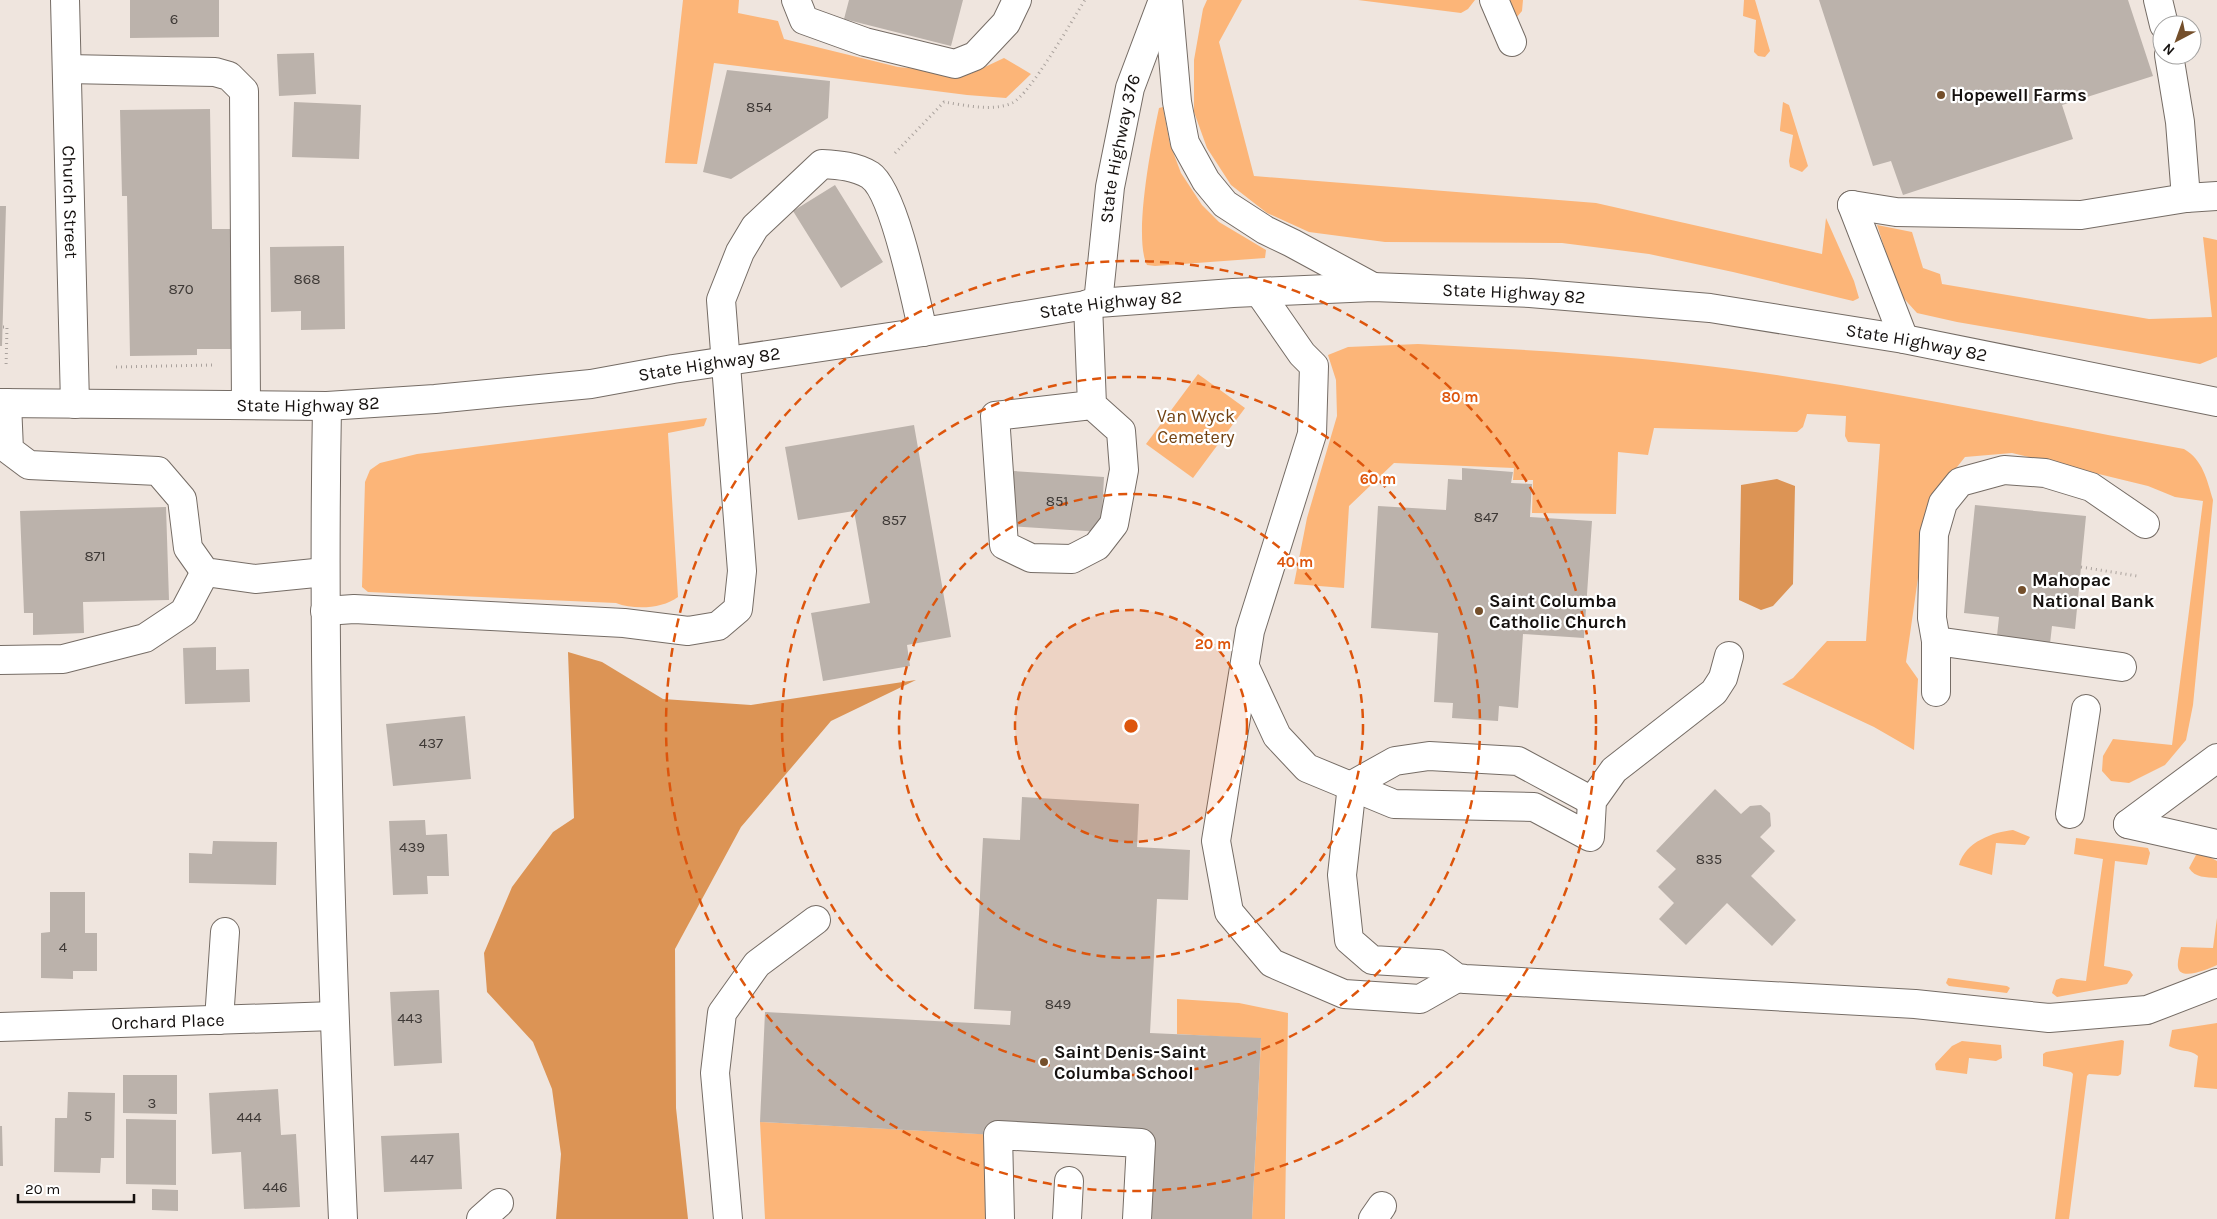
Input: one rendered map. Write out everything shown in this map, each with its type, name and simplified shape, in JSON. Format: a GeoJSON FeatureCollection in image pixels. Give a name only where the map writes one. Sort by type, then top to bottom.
{"type":"FeatureCollection","features":[{"type":"Feature","properties":{"kind":"main road","name":"Church Street"},"geometry":{"type":"LineString","coordinates":[[65,0],[75,404]]}},
{"type":"Feature","properties":{"kind":"main road"},"geometry":{"type":"LineString","coordinates":[[796,0],[804,20],[865,42],[955,64],[975,56],[1006,23],[1017,0]]}},
{"type":"Feature","properties":{"kind":"main road","name":"State Highway 376"},"geometry":{"type":"LineString","coordinates":[[1092,405],[1093,303],[1110,187],[1130,88],[1163,0]]}},
{"type":"Feature","properties":{"kind":"main road"},"geometry":{"type":"LineString","coordinates":[[1168,0],[1177,102],[1185,143],[1206,181],[1225,204],[1241,215],[1265,230],[1373,287]]}},
{"type":"Feature","properties":{"kind":"main road"},"geometry":{"type":"LineString","coordinates":[[1494,0],[1512,42]]}},
{"type":"Feature","properties":{"kind":"main road"},"geometry":{"type":"LineString","coordinates":[[2158,0],[2162,15]]}},
{"type":"Feature","properties":{"kind":"main road"},"geometry":{"type":"LineString","coordinates":[[2171,65],[2180,122],[2186,198]]}},
{"type":"Feature","properties":{"kind":"main road"},"geometry":{"type":"LineString","coordinates":[[66,69],[215,72],[229,76],[244,90],[246,405]]}},
{"type":"Feature","properties":{"kind":"main road"},"geometry":{"type":"LineString","coordinates":[[325,611],[354,609],[614,622],[688,631],[718,626],[738,610],[742,571],[722,300],[740,252],[755,227],[822,164],[851,166],[872,176],[883,191],[902,244],[924,332]]}},
{"type":"Feature","properties":{"kind":"main road"},"geometry":{"type":"LineString","coordinates":[[1904,339],[1852,204],[1896,212],[2081,215],[2186,198],[2217,196]]}},
{"type":"Feature","properties":{"kind":"main road","name":"State Highway 82"},"geometry":{"type":"LineString","coordinates":[[4,403],[328,406],[435,399],[591,384],[725,361],[924,332],[1093,303],[1259,292],[1373,287],[1530,294],[1710,308],[1904,339],[2217,402]]}},
{"type":"Feature","properties":{"kind":"main road"},"geometry":{"type":"LineString","coordinates":[[1259,292],[1302,354],[1314,366],[1312,434],[1250,631],[1216,841],[1230,912],[1272,963],[1344,994],[1420,999],[1457,978],[1914,1004],[2049,1018],[2147,1010],[2217,983]]}},
{"type":"Feature","properties":{"kind":"main road"},"geometry":{"type":"LineString","coordinates":[[4,403],[8,450],[29,465],[158,471],[182,500],[188,548],[205,572],[255,579],[325,572]]}},
{"type":"Feature","properties":{"kind":"main road"},"geometry":{"type":"LineString","coordinates":[[1092,405],[1121,431],[1124,470],[1114,524],[1097,546],[1072,559],[1031,558],[1004,545],[996,416],[1092,405]]}},
{"type":"Feature","properties":{"kind":"main road"},"geometry":{"type":"LineString","coordinates":[[328,406],[325,572],[328,819],[343,1219]]}},
{"type":"Feature","properties":{"kind":"main road"},"geometry":{"type":"LineString","coordinates":[[1936,692],[1934,534],[1943,503],[1960,482],[2004,470],[2046,472],[2091,487],[2145,524]]}},
{"type":"Feature","properties":{"kind":"main road"},"geometry":{"type":"LineString","coordinates":[[0,660],[63,659],[145,638],[184,612],[205,572]]}},
{"type":"Feature","properties":{"kind":"main road"},"geometry":{"type":"LineString","coordinates":[[1934,630],[2122,667]]}},
{"type":"Feature","properties":{"kind":"main road"},"geometry":{"type":"LineString","coordinates":[[1245,667],[1277,736],[1307,768],[1394,804],[1534,807],[1590,837],[1592,801],[1614,770],[1714,692],[1723,678],[1729,656]]}},
{"type":"Feature","properties":{"kind":"main road"},"geometry":{"type":"LineString","coordinates":[[2070,814],[2086,709]]}},
{"type":"Feature","properties":{"kind":"main road"},"geometry":{"type":"LineString","coordinates":[[1352,785],[1395,761],[1412,758],[1429,756],[1518,761],[1592,801]]}},
{"type":"Feature","properties":{"kind":"main road"},"geometry":{"type":"LineString","coordinates":[[2217,758],[2128,824],[2217,844]]}},
{"type":"Feature","properties":{"kind":"main road"},"geometry":{"type":"LineString","coordinates":[[1352,785],[1342,875],[1349,940],[1372,960],[1438,964],[1457,978]]}},
{"type":"Feature","properties":{"kind":"main road"},"geometry":{"type":"LineString","coordinates":[[728,1219],[715,1073],[722,1014],[756,964],[816,920]]}},
{"type":"Feature","properties":{"kind":"main road"},"geometry":{"type":"LineString","coordinates":[[219,1020],[225,932]]}},
{"type":"Feature","properties":{"kind":"main road","name":"Orchard Place"},"geometry":{"type":"LineString","coordinates":[[0,1027],[334,1016]]}},
{"type":"Feature","properties":{"kind":"main road"},"geometry":{"type":"LineString","coordinates":[[1000,1219],[998,1135],[1141,1143],[1137,1219]]}},
{"type":"Feature","properties":{"kind":"main road"},"geometry":{"type":"LineString","coordinates":[[1067,1219],[1069,1181]]}},
{"type":"Feature","properties":{"kind":"path"},"geometry":{"type":"LineString","coordinates":[[872,176],[944,102],[984,108],[1013,103],[1033,83],[1085,0]]}},
{"type":"Feature","properties":{"kind":"path"},"geometry":{"type":"LineString","coordinates":[[2081,567],[2137,576]]}},
{"type":"Feature","properties":{"kind":"green space"},"geometry":{"type":"Polygon","coordinates":[[[683,0],[739,0],[738,13],[778,21],[784,39],[898,67],[970,74],[1004,58],[1031,74],[1006,98],[967,95],[714,63],[697,164],[665,163],[683,0]]]}},
{"type":"Feature","properties":{"kind":"green space"},"geometry":{"type":"Polygon","coordinates":[[[1207,0],[1242,0],[1219,42],[1254,176],[1596,203],[1822,254],[1826,218],[1854,281],[1859,298],[1853,301],[1649,254],[1562,243],[1385,242],[1309,232],[1267,213],[1231,185],[1207,148],[1194,112],[1194,60],[1203,9],[1207,0]]]}},
{"type":"Feature","properties":{"kind":"green space"},"geometry":{"type":"Polygon","coordinates":[[[1358,0],[1475,0],[1468,9],[1461,13],[1358,0]]]}},
{"type":"Feature","properties":{"kind":"green space"},"geometry":{"type":"Polygon","coordinates":[[[1509,0],[1523,0],[1522,11],[1516,18],[1510,11],[1509,0]]]}},
{"type":"Feature","properties":{"kind":"green space"},"geometry":{"type":"Polygon","coordinates":[[[1744,0],[1755,0],[1770,51],[1765,57],[1758,56],[1754,52],[1756,20],[1743,16],[1744,0]]]}},
{"type":"Feature","properties":{"kind":"green space"},"geometry":{"type":"Polygon","coordinates":[[[1783,102],[1789,105],[1808,166],[1802,172],[1790,167],[1789,161],[1793,135],[1780,131],[1783,102]]]}},
{"type":"Feature","properties":{"kind":"green space"},"geometry":{"type":"Polygon","coordinates":[[[1163,107],[1170,144],[1181,173],[1202,205],[1219,222],[1266,250],[1265,258],[1147,265],[1143,252],[1142,233],[1145,188],[1159,108],[1163,107]]]}},
{"type":"Feature","properties":{"kind":"green space"},"geometry":{"type":"Polygon","coordinates":[[[1877,225],[1912,232],[1923,268],[1940,274],[1942,284],[2149,319],[2212,317],[2203,237],[2217,240],[2217,357],[2200,364],[1957,322],[1917,313],[1899,293],[1877,225]]]}},
{"type":"Feature","properties":{"kind":"green space"},"geometry":{"type":"Polygon","coordinates":[[[1418,344],[1545,351],[1713,366],[1916,398],[2184,449],[2200,465],[2213,500],[2193,705],[2186,740],[2165,765],[2129,783],[2111,781],[2102,771],[2103,756],[2113,739],[2172,745],[2203,501],[2175,497],[2148,486],[2012,453],[1965,457],[1937,492],[1926,522],[1906,662],[1918,679],[1914,750],[1874,727],[1782,684],[1793,678],[1827,641],[1866,641],[1880,444],[1848,442],[1845,436],[1846,416],[1807,414],[1803,427],[1797,432],[1654,428],[1648,455],[1618,452],[1616,514],[1532,513],[1533,480],[1513,480],[1514,468],[1394,463],[1349,506],[1344,588],[1294,584],[1307,518],[1337,416],[1336,380],[1328,355],[1348,347],[1418,344]]]}},
{"type":"Feature","properties":{"kind":"green space","name":"Van Wyck Cemetery"},"geometry":{"type":"Polygon","coordinates":[[[1198,374],[1245,408],[1193,478],[1146,444],[1198,374]]]}},
{"type":"Feature","properties":{"kind":"green space"},"geometry":{"type":"Polygon","coordinates":[[[707,418],[704,426],[668,433],[678,597],[671,601],[656,606],[631,607],[616,603],[368,592],[362,587],[365,482],[370,470],[380,463],[417,454],[707,418]]]}},
{"type":"Feature","properties":{"kind":"green space"},"geometry":{"type":"Polygon","coordinates":[[[2013,830],[2030,837],[2025,845],[1996,843],[1992,875],[1959,865],[1962,857],[1973,844],[1997,833],[2013,830]]]}},
{"type":"Feature","properties":{"kind":"green space"},"geometry":{"type":"Polygon","coordinates":[[[2076,838],[2148,848],[2150,853],[2147,865],[2115,861],[2104,966],[2130,971],[2133,975],[2127,984],[2057,997],[2052,993],[2056,980],[2061,978],[2086,981],[2103,859],[2074,854],[2076,838]]]}},
{"type":"Feature","properties":{"kind":"green space"},"geometry":{"type":"Polygon","coordinates":[[[2204,854],[2217,861],[2217,878],[2194,874],[2189,868],[2196,855],[2204,854]]]}},
{"type":"Feature","properties":{"kind":"green space"},"geometry":{"type":"Polygon","coordinates":[[[2217,918],[2217,965],[2196,973],[2189,974],[2180,971],[2178,962],[2181,947],[2213,948],[2217,918]]]}},
{"type":"Feature","properties":{"kind":"green space"},"geometry":{"type":"Polygon","coordinates":[[[1948,978],[2010,988],[2007,993],[1949,986],[1946,983],[1948,978]]]}},
{"type":"Feature","properties":{"kind":"green space"},"geometry":{"type":"Polygon","coordinates":[[[1177,999],[1239,1003],[1288,1013],[1285,1219],[1252,1219],[1261,1039],[1177,1034],[1177,999]]]}},
{"type":"Feature","properties":{"kind":"green space"},"geometry":{"type":"Polygon","coordinates":[[[2217,1023],[2217,1089],[2194,1087],[2198,1056],[2169,1046],[2172,1030],[2217,1023]]]}},
{"type":"Feature","properties":{"kind":"green space"},"geometry":{"type":"Polygon","coordinates":[[[1962,1041],[2001,1045],[2002,1058],[1996,1061],[1969,1058],[1967,1074],[1936,1070],[1935,1064],[1952,1046],[1962,1041]]]}},
{"type":"Feature","properties":{"kind":"green space"},"geometry":{"type":"Polygon","coordinates":[[[2124,1041],[2121,1074],[2118,1076],[2089,1074],[2087,1076],[2069,1219],[2055,1219],[2073,1074],[2043,1066],[2043,1054],[2124,1041]]]}},
{"type":"Feature","properties":{"kind":"green space"},"geometry":{"type":"Polygon","coordinates":[[[760,1122],[998,1135],[1000,1219],[765,1219],[760,1122]]]}},
{"type":"Feature","properties":{"kind":"shaded area"},"geometry":{"type":"Polygon","coordinates":[[[1777,479],[1795,486],[1793,584],[1773,606],[1761,610],[1739,600],[1741,485],[1777,479]]]}},
{"type":"Feature","properties":{"kind":"shaded area"},"geometry":{"type":"Polygon","coordinates":[[[568,652],[602,662],[663,699],[751,705],[916,680],[831,721],[741,827],[675,949],[676,1108],[688,1219],[556,1219],[561,1154],[552,1089],[533,1042],[487,992],[484,953],[512,887],[553,832],[574,818],[568,652]]]}},
{"type":"Feature","properties":{"kind":"building"},"geometry":{"type":"Polygon","coordinates":[[[130,0],[219,0],[219,37],[130,38],[130,0]]]}},
{"type":"Feature","properties":{"kind":"building"},"geometry":{"type":"Polygon","coordinates":[[[849,0],[963,0],[951,46],[844,19],[849,0]]]}},
{"type":"Feature","properties":{"kind":"building"},"geometry":{"type":"Polygon","coordinates":[[[1819,0],[2128,0],[2153,76],[2062,105],[2073,139],[1903,195],[1891,161],[1873,166],[1819,0]]]}},
{"type":"Feature","properties":{"kind":"building"},"geometry":{"type":"Polygon","coordinates":[[[314,53],[316,94],[279,96],[277,54],[314,53]]]}},
{"type":"Feature","properties":{"kind":"building"},"geometry":{"type":"Polygon","coordinates":[[[727,70],[830,81],[828,118],[731,179],[703,172],[727,70]]]}},
{"type":"Feature","properties":{"kind":"building"},"geometry":{"type":"Polygon","coordinates":[[[294,102],[361,105],[359,159],[292,157],[294,102]]]}},
{"type":"Feature","properties":{"kind":"building"},"geometry":{"type":"Polygon","coordinates":[[[210,109],[212,229],[232,229],[234,349],[197,349],[197,355],[130,356],[127,196],[122,196],[120,110],[210,109]]]}},
{"type":"Feature","properties":{"kind":"building"},"geometry":{"type":"Polygon","coordinates":[[[835,185],[883,262],[841,288],[793,211],[835,185]]]}},
{"type":"Feature","properties":{"kind":"building"},"geometry":{"type":"Polygon","coordinates":[[[0,206],[6,206],[2,346],[0,346],[0,206]]]}},
{"type":"Feature","properties":{"kind":"building"},"geometry":{"type":"Polygon","coordinates":[[[344,246],[345,329],[301,330],[301,311],[271,312],[270,247],[344,246]]]}},
{"type":"Feature","properties":{"kind":"building"},"geometry":{"type":"Polygon","coordinates":[[[914,425],[951,637],[907,645],[910,666],[823,681],[811,613],[870,603],[854,511],[798,520],[785,447],[914,425]]]}},
{"type":"Feature","properties":{"kind":"building","name":"Saint Columba Catholic Church"},"geometry":{"type":"Polygon","coordinates":[[[1462,468],[1513,472],[1511,483],[1532,484],[1530,517],[1592,521],[1584,638],[1523,634],[1518,708],[1499,706],[1498,721],[1452,718],[1453,703],[1434,702],[1438,633],[1371,628],[1378,506],[1446,510],[1448,479],[1462,480],[1462,468]]]}},
{"type":"Feature","properties":{"kind":"building"},"geometry":{"type":"Polygon","coordinates":[[[1014,471],[1104,477],[1101,532],[1010,526],[1014,471]]]}},
{"type":"Feature","properties":{"kind":"building","name":"Mahopac National Bank"},"geometry":{"type":"Polygon","coordinates":[[[1975,505],[2086,516],[2075,629],[2052,626],[2047,670],[1994,664],[1999,617],[1964,613],[1975,505]]]}},
{"type":"Feature","properties":{"kind":"building"},"geometry":{"type":"Polygon","coordinates":[[[166,507],[169,600],[83,602],[84,633],[33,635],[33,613],[24,613],[20,511],[166,507]]]}},
{"type":"Feature","properties":{"kind":"building"},"geometry":{"type":"Polygon","coordinates":[[[216,647],[216,670],[249,669],[250,702],[185,704],[183,648],[216,647]]]}},
{"type":"Feature","properties":{"kind":"building"},"geometry":{"type":"Polygon","coordinates":[[[465,716],[471,779],[393,786],[386,724],[465,716]]]}},
{"type":"Feature","properties":{"kind":"building"},"geometry":{"type":"Polygon","coordinates":[[[1715,789],[1741,814],[1750,806],[1761,805],[1770,813],[1771,826],[1760,837],[1775,851],[1751,876],[1796,920],[1772,946],[1727,903],[1686,945],[1659,919],[1674,903],[1658,887],[1676,869],[1656,851],[1715,789]]]}},
{"type":"Feature","properties":{"kind":"building"},"geometry":{"type":"Polygon","coordinates":[[[1022,797],[1139,804],[1137,847],[1190,850],[1188,900],[1157,899],[1150,1033],[1261,1038],[1252,1219],[1137,1219],[1141,1143],[760,1122],[765,1012],[1010,1025],[1011,1011],[974,1009],[983,838],[1020,840],[1022,797]]]}},
{"type":"Feature","properties":{"kind":"building"},"geometry":{"type":"Polygon","coordinates":[[[425,820],[426,835],[447,834],[449,876],[427,876],[428,894],[393,895],[389,821],[425,820]]]}},
{"type":"Feature","properties":{"kind":"building"},"geometry":{"type":"Polygon","coordinates":[[[213,841],[277,842],[276,885],[189,883],[189,853],[212,854],[213,841]]]}},
{"type":"Feature","properties":{"kind":"building"},"geometry":{"type":"Polygon","coordinates":[[[50,892],[85,892],[85,933],[97,933],[97,971],[73,971],[73,979],[41,978],[41,933],[50,932],[50,892]]]}},
{"type":"Feature","properties":{"kind":"building"},"geometry":{"type":"Polygon","coordinates":[[[439,990],[442,1063],[394,1066],[390,992],[439,990]]]}},
{"type":"Feature","properties":{"kind":"building"},"geometry":{"type":"Polygon","coordinates":[[[123,1075],[177,1075],[177,1114],[123,1113],[123,1075]]]}},
{"type":"Feature","properties":{"kind":"building"},"geometry":{"type":"Polygon","coordinates":[[[278,1089],[281,1135],[296,1134],[300,1207],[244,1209],[241,1152],[212,1154],[209,1093],[278,1089]]]}},
{"type":"Feature","properties":{"kind":"building"},"geometry":{"type":"Polygon","coordinates":[[[68,1092],[115,1093],[114,1158],[101,1158],[100,1173],[54,1172],[55,1118],[67,1118],[68,1092]]]}},
{"type":"Feature","properties":{"kind":"building"},"geometry":{"type":"Polygon","coordinates":[[[126,1119],[176,1120],[176,1185],[126,1184],[126,1119]]]}},
{"type":"Feature","properties":{"kind":"building"},"geometry":{"type":"Polygon","coordinates":[[[0,1126],[2,1126],[3,1166],[0,1166],[0,1126]]]}},
{"type":"Feature","properties":{"kind":"building"},"geometry":{"type":"Polygon","coordinates":[[[459,1133],[462,1189],[384,1192],[381,1136],[459,1133]]]}},
{"type":"Feature","properties":{"kind":"building"},"geometry":{"type":"Polygon","coordinates":[[[152,1189],[178,1190],[178,1211],[152,1210],[152,1189]]]}},
{"type":"Feature","properties":{"kind":"place","name":"Hopewell Farms"},"geometry":{"type":"Point","coordinates":[1941,95]}},
{"type":"Feature","properties":{"kind":"place","name":"Mahopac National Bank"},"geometry":{"type":"Point","coordinates":[2022,590]}},
{"type":"Feature","properties":{"kind":"place","name":"Saint Columba Catholic Church"},"geometry":{"type":"Point","coordinates":[1479,611]}},
{"type":"Feature","properties":{"kind":"place","name":"Saint Denis-Saint Columba School"},"geometry":{"type":"Point","coordinates":[1044,1062]}}]}
